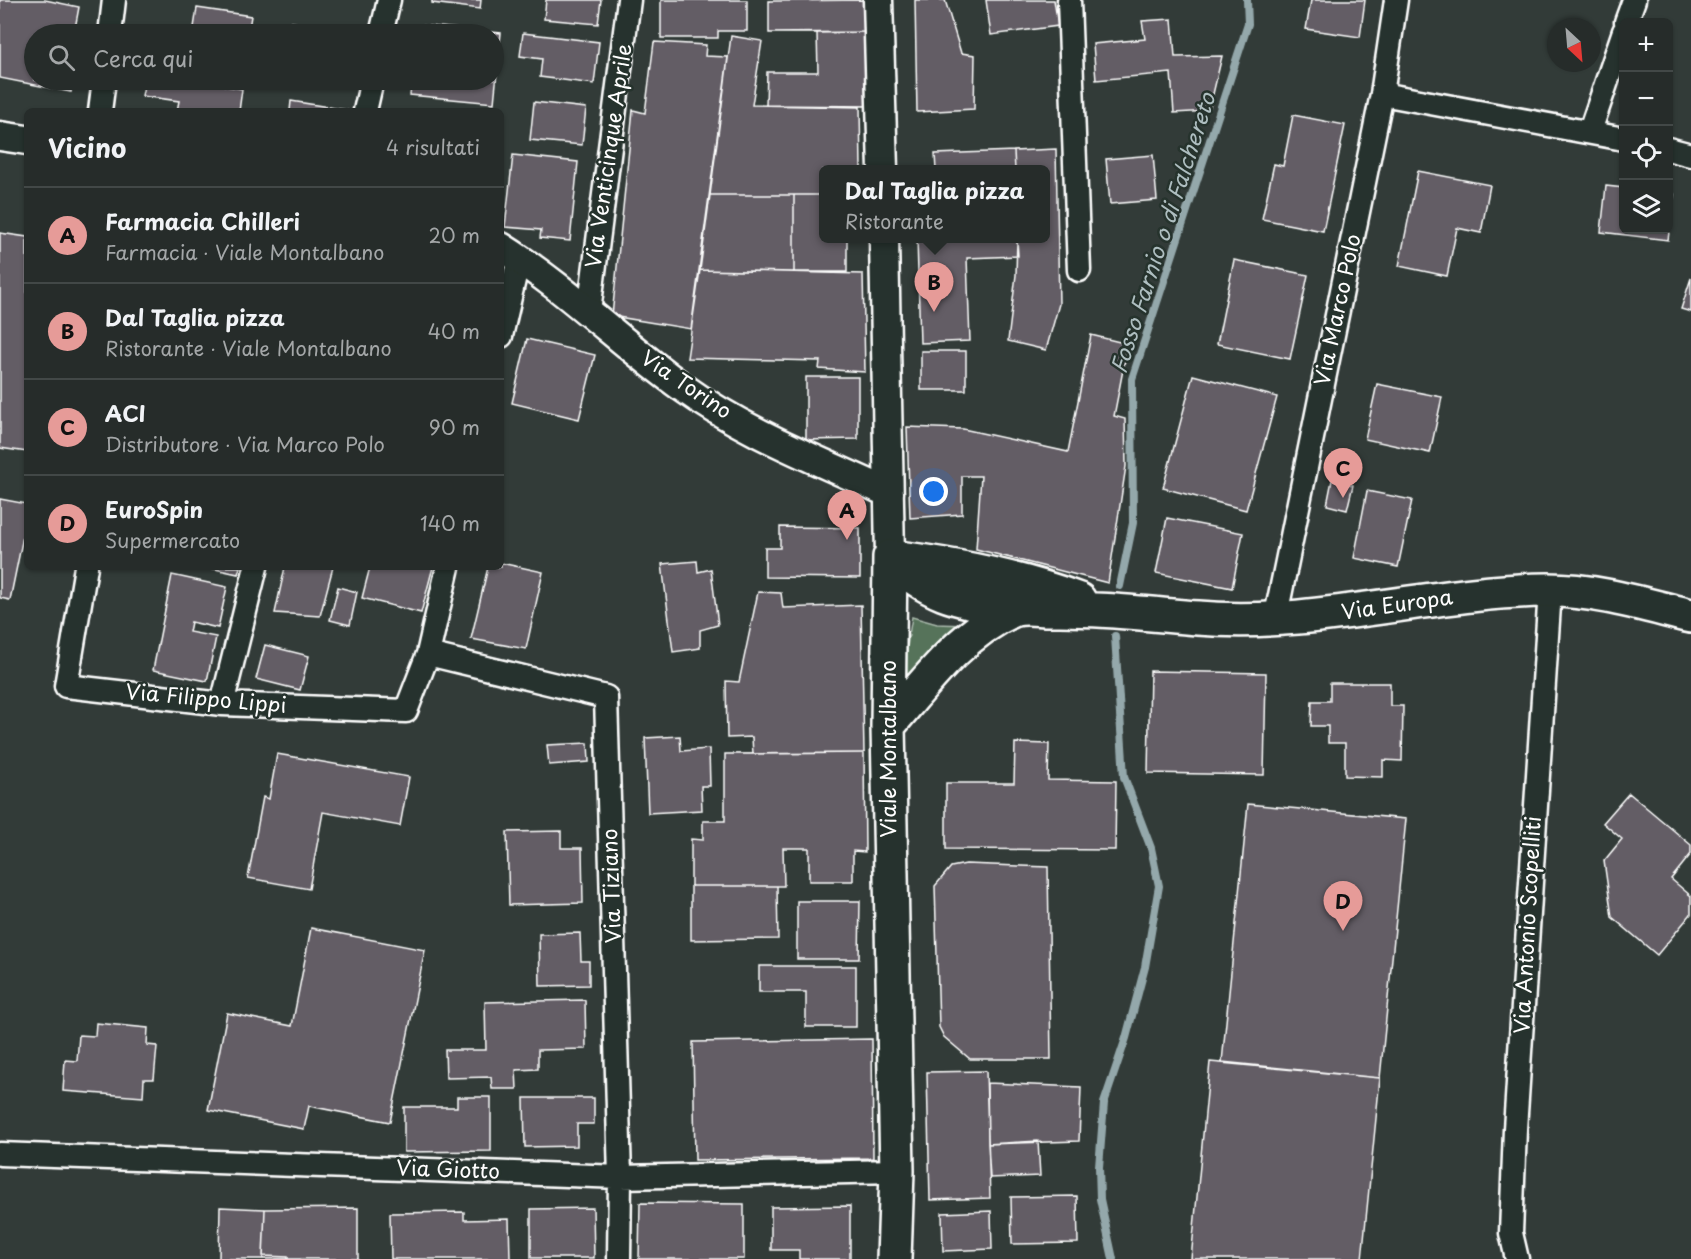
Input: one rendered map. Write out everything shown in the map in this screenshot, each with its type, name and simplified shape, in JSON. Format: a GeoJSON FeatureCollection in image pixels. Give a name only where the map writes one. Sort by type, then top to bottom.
{"type":"FeatureCollection","features":[{"type":"Feature","properties":{"kind":"main road"},"geometry":{"type":"LineString","coordinates":[[890,557],[949,564],[1002,576],[1045,588],[1101,608]]}},
{"type":"Feature","properties":{"kind":"main road"},"geometry":{"type":"LineString","coordinates":[[890,557],[910,577],[930,589],[957,600],[1016,609],[1101,608]]}},
{"type":"Feature","properties":{"kind":"main road","name":"Viale Montalbano"},"geometry":{"type":"LineString","coordinates":[[890,557],[888,726],[897,1171],[894,1259]]}},
{"type":"Feature","properties":{"kind":"main road","name":"Via Europa"},"geometry":{"type":"LineString","coordinates":[[1101,608],[1200,618],[1275,620],[1358,612],[1463,596],[1551,590],[1604,596],[1691,616]]}},
{"type":"Feature","properties":{"kind":"main road"},"geometry":{"type":"LineString","coordinates":[[888,726],[958,647],[1016,609]]}},
{"type":"Feature","properties":{"kind":"street"},"geometry":{"type":"LineString","coordinates":[[111,24],[114,0]]}},
{"type":"Feature","properties":{"kind":"street"},"geometry":{"type":"LineString","coordinates":[[383,24],[388,0]]}},
{"type":"Feature","properties":{"kind":"street","name":"Via Venticinque Aprile"},"geometry":{"type":"LineString","coordinates":[[589,311],[629,0]]}},
{"type":"Feature","properties":{"kind":"street"},"geometry":{"type":"LineString","coordinates":[[878,0],[882,165]]}},
{"type":"Feature","properties":{"kind":"street"},"geometry":{"type":"LineString","coordinates":[[1069,0],[1079,270]]}},
{"type":"Feature","properties":{"kind":"street","name":"Via Marco Polo"},"geometry":{"type":"LineString","coordinates":[[1275,620],[1382,94],[1396,0]]}},
{"type":"Feature","properties":{"kind":"street"},"geometry":{"type":"LineString","coordinates":[[1627,18],[1634,0]]}},
{"type":"Feature","properties":{"kind":"street"},"geometry":{"type":"LineString","coordinates":[[1590,130],[1619,43]]}},
{"type":"Feature","properties":{"kind":"street"},"geometry":{"type":"LineString","coordinates":[[100,108],[103,90]]}},
{"type":"Feature","properties":{"kind":"street"},"geometry":{"type":"LineString","coordinates":[[366,108],[370,90]]}},
{"type":"Feature","properties":{"kind":"street"},"geometry":{"type":"LineString","coordinates":[[1382,94],[1590,130],[1619,138]]}},
{"type":"Feature","properties":{"kind":"street"},"geometry":{"type":"LineString","coordinates":[[0,136],[24,140]]}},
{"type":"Feature","properties":{"kind":"street"},"geometry":{"type":"LineString","coordinates":[[1673,150],[1691,154]]}},
{"type":"Feature","properties":{"kind":"street","name":"Viale Montalbano"},"geometry":{"type":"LineString","coordinates":[[884,243],[890,557]]}},
{"type":"Feature","properties":{"kind":"street"},"geometry":{"type":"LineString","coordinates":[[504,308],[510,253]]}},
{"type":"Feature","properties":{"kind":"street","name":"Via Torino"},"geometry":{"type":"LineString","coordinates":[[510,253],[589,311],[684,388],[750,427],[889,493]]}},
{"type":"Feature","properties":{"kind":"street","name":"Via Filippo Lippi"},"geometry":{"type":"LineString","coordinates":[[85,570],[66,686],[222,704],[406,711],[428,654]]}},
{"type":"Feature","properties":{"kind":"street"},"geometry":{"type":"LineString","coordinates":[[222,704],[255,570]]}},
{"type":"Feature","properties":{"kind":"street"},"geometry":{"type":"LineString","coordinates":[[428,654],[447,570]]}},
{"type":"Feature","properties":{"kind":"street","name":"Via Antonio Scopelliti"},"geometry":{"type":"LineString","coordinates":[[1517,1259],[1511,1233],[1515,1130],[1551,590]]}},
{"type":"Feature","properties":{"kind":"street","name":"Via Tiziano"},"geometry":{"type":"LineString","coordinates":[[428,654],[606,697],[620,1177],[619,1259]]}},
{"type":"Feature","properties":{"kind":"street","name":"Via Giotto"},"geometry":{"type":"LineString","coordinates":[[0,1154],[620,1177],[897,1171]]}},
{"type":"Feature","properties":{"kind":"green space"},"geometry":{"type":"Polygon","coordinates":[[[912,617],[937,624],[965,625],[940,642],[901,684],[912,617]]]}},
{"type":"Feature","properties":{"kind":"building"},"geometry":{"type":"Polygon","coordinates":[[[0,0],[45,0],[79,7],[76,24],[24,24],[24,83],[0,78],[0,0]]]}},
{"type":"Feature","properties":{"kind":"building"},"geometry":{"type":"Polygon","coordinates":[[[432,0],[481,0],[480,9],[432,3],[432,0]]]}},
{"type":"Feature","properties":{"kind":"building"},"geometry":{"type":"Polygon","coordinates":[[[546,0],[601,0],[598,24],[544,19],[546,0]]]}},
{"type":"Feature","properties":{"kind":"building"},"geometry":{"type":"Polygon","coordinates":[[[661,0],[747,0],[747,31],[718,31],[718,38],[661,38],[661,0]]]}},
{"type":"Feature","properties":{"kind":"building"},"geometry":{"type":"Polygon","coordinates":[[[868,0],[869,32],[769,33],[769,1],[868,0]]]}},
{"type":"Feature","properties":{"kind":"building"},"geometry":{"type":"Polygon","coordinates":[[[915,0],[945,0],[961,53],[975,55],[974,109],[917,112],[915,0]]]}},
{"type":"Feature","properties":{"kind":"building"},"geometry":{"type":"Polygon","coordinates":[[[986,0],[1054,0],[1058,26],[991,35],[986,0]]]}},
{"type":"Feature","properties":{"kind":"building"},"geometry":{"type":"Polygon","coordinates":[[[1311,0],[1365,0],[1360,37],[1306,29],[1311,0]]]}},
{"type":"Feature","properties":{"kind":"building"},"geometry":{"type":"Polygon","coordinates":[[[197,8],[251,16],[250,24],[195,24],[197,8]]]}},
{"type":"Feature","properties":{"kind":"building"},"geometry":{"type":"Polygon","coordinates":[[[1172,19],[1175,57],[1222,56],[1209,111],[1174,113],[1171,73],[1096,80],[1093,44],[1145,39],[1142,21],[1172,19]]]}},
{"type":"Feature","properties":{"kind":"building"},"geometry":{"type":"Polygon","coordinates":[[[869,32],[869,106],[766,105],[767,72],[818,72],[817,33],[869,32]]]}},
{"type":"Feature","properties":{"kind":"building"},"geometry":{"type":"Polygon","coordinates":[[[523,33],[599,42],[594,84],[540,77],[542,59],[520,56],[523,33]]]}},
{"type":"Feature","properties":{"kind":"building"},"geometry":{"type":"Polygon","coordinates":[[[731,36],[762,41],[752,105],[860,107],[861,165],[819,165],[819,195],[710,195],[731,36]]]}},
{"type":"Feature","properties":{"kind":"building"},"geometry":{"type":"Polygon","coordinates":[[[654,42],[706,45],[705,56],[728,57],[691,329],[612,316],[633,110],[645,113],[654,42]]]}},
{"type":"Feature","properties":{"kind":"building"},"geometry":{"type":"Polygon","coordinates":[[[143,90],[242,90],[239,108],[178,108],[179,101],[142,96],[143,90]]]}},
{"type":"Feature","properties":{"kind":"building"},"geometry":{"type":"Polygon","coordinates":[[[411,90],[495,90],[494,103],[410,95],[411,90]]]}},
{"type":"Feature","properties":{"kind":"building"},"geometry":{"type":"Polygon","coordinates":[[[291,101],[335,108],[290,108],[291,101]]]}},
{"type":"Feature","properties":{"kind":"building"},"geometry":{"type":"Polygon","coordinates":[[[534,102],[586,108],[582,145],[530,140],[534,102]]]}},
{"type":"Feature","properties":{"kind":"building"},"geometry":{"type":"Polygon","coordinates":[[[1293,115],[1345,125],[1323,231],[1262,219],[1274,164],[1283,166],[1293,115]]]}},
{"type":"Feature","properties":{"kind":"building"},"geometry":{"type":"Polygon","coordinates":[[[1056,149],[1059,304],[1046,350],[1008,341],[1016,275],[1017,243],[1050,243],[1050,165],[1015,165],[1014,151],[1056,149]]]}},
{"type":"Feature","properties":{"kind":"building"},"geometry":{"type":"Polygon","coordinates":[[[1014,151],[1015,165],[936,165],[935,154],[1014,151]]]}},
{"type":"Feature","properties":{"kind":"building"},"geometry":{"type":"Polygon","coordinates":[[[513,155],[578,162],[570,241],[540,238],[541,230],[505,227],[513,155]]]}},
{"type":"Feature","properties":{"kind":"building"},"geometry":{"type":"Polygon","coordinates":[[[1153,155],[1157,200],[1110,204],[1106,159],[1153,155]]]}},
{"type":"Feature","properties":{"kind":"building"},"geometry":{"type":"Polygon","coordinates":[[[1418,171],[1490,185],[1481,233],[1457,228],[1447,276],[1399,266],[1418,171]]]}},
{"type":"Feature","properties":{"kind":"building"},"geometry":{"type":"Polygon","coordinates":[[[1606,186],[1619,187],[1619,234],[1669,234],[1668,240],[1601,232],[1606,186]]]}},
{"type":"Feature","properties":{"kind":"building"},"geometry":{"type":"Polygon","coordinates":[[[710,195],[794,195],[794,272],[700,270],[710,195]]]}},
{"type":"Feature","properties":{"kind":"building"},"geometry":{"type":"Polygon","coordinates":[[[794,195],[819,195],[819,243],[847,243],[847,272],[794,272],[794,195]]]}},
{"type":"Feature","properties":{"kind":"building"},"geometry":{"type":"Polygon","coordinates":[[[0,233],[24,237],[24,452],[0,448],[0,233]]]}},
{"type":"Feature","properties":{"kind":"building"},"geometry":{"type":"Polygon","coordinates":[[[917,243],[1017,243],[1018,256],[967,258],[970,341],[920,343],[917,243]]]}},
{"type":"Feature","properties":{"kind":"building"},"geometry":{"type":"Polygon","coordinates":[[[1234,260],[1308,275],[1290,359],[1217,344],[1234,260]]]}},
{"type":"Feature","properties":{"kind":"building"},"geometry":{"type":"Polygon","coordinates":[[[700,270],[863,274],[865,372],[819,369],[820,361],[687,358],[700,270]]]}},
{"type":"Feature","properties":{"kind":"building"},"geometry":{"type":"Polygon","coordinates":[[[1691,278],[1691,312],[1681,309],[1691,278]]]}},
{"type":"Feature","properties":{"kind":"building"},"geometry":{"type":"Polygon","coordinates":[[[1091,335],[1128,344],[1114,416],[1125,419],[1126,466],[1108,583],[976,549],[981,476],[962,476],[962,514],[910,518],[907,427],[963,429],[1068,452],[1091,335]]]}},
{"type":"Feature","properties":{"kind":"building"},"geometry":{"type":"Polygon","coordinates":[[[527,339],[595,355],[579,419],[512,403],[527,339]]]}},
{"type":"Feature","properties":{"kind":"building"},"geometry":{"type":"Polygon","coordinates":[[[921,351],[966,351],[966,390],[921,390],[921,351]]]}},
{"type":"Feature","properties":{"kind":"building"},"geometry":{"type":"Polygon","coordinates":[[[1193,375],[1277,397],[1246,510],[1163,488],[1193,375]]]}},
{"type":"Feature","properties":{"kind":"building"},"geometry":{"type":"Polygon","coordinates":[[[806,377],[858,377],[858,439],[806,440],[806,377]]]}},
{"type":"Feature","properties":{"kind":"building"},"geometry":{"type":"Polygon","coordinates":[[[1377,384],[1442,397],[1430,453],[1365,439],[1377,384]]]}},
{"type":"Feature","properties":{"kind":"building"},"geometry":{"type":"Polygon","coordinates":[[[1332,480],[1353,485],[1347,510],[1327,505],[1332,480]]]}},
{"type":"Feature","properties":{"kind":"building"},"geometry":{"type":"Polygon","coordinates":[[[1367,491],[1412,500],[1398,567],[1354,558],[1367,491]]]}},
{"type":"Feature","properties":{"kind":"building"},"geometry":{"type":"Polygon","coordinates":[[[0,499],[24,503],[24,532],[10,600],[0,598],[0,499]]]}},
{"type":"Feature","properties":{"kind":"building"},"geometry":{"type":"Polygon","coordinates":[[[1167,518],[1243,533],[1232,588],[1156,573],[1167,518]]]}},
{"type":"Feature","properties":{"kind":"building"},"geometry":{"type":"Polygon","coordinates":[[[780,527],[860,528],[860,578],[765,577],[765,548],[780,548],[780,527]]]}},
{"type":"Feature","properties":{"kind":"building"},"geometry":{"type":"Polygon","coordinates":[[[697,561],[698,572],[711,569],[718,625],[700,630],[700,648],[673,652],[662,564],[697,561]]]}},
{"type":"Feature","properties":{"kind":"building"},"geometry":{"type":"Polygon","coordinates":[[[504,564],[543,572],[526,649],[471,639],[487,570],[504,570],[504,564]]]}},
{"type":"Feature","properties":{"kind":"building"},"geometry":{"type":"Polygon","coordinates":[[[220,570],[239,570],[238,574],[220,570]]]}},
{"type":"Feature","properties":{"kind":"building"},"geometry":{"type":"Polygon","coordinates":[[[284,570],[332,570],[320,616],[275,613],[284,570]]]}},
{"type":"Feature","properties":{"kind":"building"},"geometry":{"type":"Polygon","coordinates":[[[369,570],[432,570],[421,613],[362,598],[369,570]]]}},
{"type":"Feature","properties":{"kind":"building"},"geometry":{"type":"Polygon","coordinates":[[[172,575],[227,587],[218,628],[191,622],[189,632],[216,637],[207,681],[153,670],[172,575]]]}},
{"type":"Feature","properties":{"kind":"building"},"geometry":{"type":"Polygon","coordinates":[[[338,587],[357,592],[350,625],[330,620],[338,587]]]}},
{"type":"Feature","properties":{"kind":"building"},"geometry":{"type":"Polygon","coordinates":[[[758,592],[781,593],[783,608],[861,605],[864,753],[753,754],[752,737],[727,738],[726,681],[739,682],[758,592]]]}},
{"type":"Feature","properties":{"kind":"building"},"geometry":{"type":"Polygon","coordinates":[[[265,645],[309,656],[300,690],[256,679],[265,645]]]}},
{"type":"Feature","properties":{"kind":"building"},"geometry":{"type":"Polygon","coordinates":[[[1150,671],[1266,673],[1264,775],[1148,773],[1150,671]]]}},
{"type":"Feature","properties":{"kind":"building"},"geometry":{"type":"Polygon","coordinates":[[[1330,683],[1390,683],[1390,706],[1403,706],[1402,761],[1383,760],[1383,777],[1345,776],[1345,743],[1328,743],[1328,726],[1311,726],[1312,701],[1330,701],[1330,683]]]}},
{"type":"Feature","properties":{"kind":"building"},"geometry":{"type":"Polygon","coordinates":[[[680,736],[681,751],[709,749],[710,786],[701,786],[702,810],[648,813],[645,738],[680,736]]]}},
{"type":"Feature","properties":{"kind":"building"},"geometry":{"type":"Polygon","coordinates":[[[588,743],[589,762],[549,765],[547,745],[588,743]]]}},
{"type":"Feature","properties":{"kind":"building"},"geometry":{"type":"Polygon","coordinates":[[[1015,743],[1049,744],[1048,780],[1116,781],[1115,850],[946,849],[946,783],[1014,783],[1015,743]]]}},
{"type":"Feature","properties":{"kind":"building"},"geometry":{"type":"Polygon","coordinates":[[[864,753],[865,852],[853,851],[853,881],[809,881],[809,848],[783,848],[784,886],[691,886],[691,839],[703,840],[703,821],[725,821],[725,754],[864,753]]]}},
{"type":"Feature","properties":{"kind":"building"},"geometry":{"type":"Polygon","coordinates":[[[277,754],[409,777],[400,826],[323,812],[309,889],[248,878],[263,797],[269,799],[277,754]]]}},
{"type":"Feature","properties":{"kind":"building"},"geometry":{"type":"Polygon","coordinates":[[[1629,793],[1691,845],[1691,854],[1671,879],[1691,896],[1691,914],[1657,955],[1612,917],[1604,861],[1622,839],[1603,823],[1629,793]]]}},
{"type":"Feature","properties":{"kind":"building"},"geometry":{"type":"Polygon","coordinates":[[[1248,804],[1406,819],[1380,1078],[1222,1062],[1248,804]]]}},
{"type":"Feature","properties":{"kind":"building"},"geometry":{"type":"Polygon","coordinates":[[[561,831],[561,848],[582,848],[583,903],[509,905],[507,832],[561,831]]]}},
{"type":"Feature","properties":{"kind":"building"},"geometry":{"type":"Polygon","coordinates":[[[966,864],[1048,867],[1051,1059],[970,1059],[944,1037],[939,1027],[935,886],[951,867],[966,864]]]}},
{"type":"Feature","properties":{"kind":"building"},"geometry":{"type":"Polygon","coordinates":[[[691,886],[777,886],[778,939],[691,940],[691,886]]]}},
{"type":"Feature","properties":{"kind":"building"},"geometry":{"type":"Polygon","coordinates":[[[797,901],[860,901],[859,959],[797,959],[797,901]]]}},
{"type":"Feature","properties":{"kind":"building"},"geometry":{"type":"Polygon","coordinates":[[[311,928],[425,950],[390,1122],[309,1106],[304,1129],[208,1110],[227,1013],[292,1026],[311,928]]]}},
{"type":"Feature","properties":{"kind":"building"},"geometry":{"type":"Polygon","coordinates":[[[580,933],[581,961],[589,961],[589,985],[540,986],[539,934],[580,933]]]}},
{"type":"Feature","properties":{"kind":"building"},"geometry":{"type":"Polygon","coordinates":[[[759,966],[856,966],[856,1027],[806,1027],[806,992],[759,992],[759,966]]]}},
{"type":"Feature","properties":{"kind":"building"},"geometry":{"type":"Polygon","coordinates":[[[585,1000],[586,1049],[538,1050],[538,1069],[516,1070],[517,1089],[492,1089],[491,1077],[446,1078],[445,1050],[486,1050],[485,1002],[585,1000]]]}},
{"type":"Feature","properties":{"kind":"building"},"geometry":{"type":"Polygon","coordinates":[[[96,1023],[148,1028],[147,1045],[157,1046],[154,1079],[144,1079],[143,1097],[63,1091],[65,1060],[77,1061],[79,1035],[95,1036],[96,1023]]]}},
{"type":"Feature","properties":{"kind":"building"},"geometry":{"type":"Polygon","coordinates":[[[872,1039],[873,1158],[695,1160],[693,1042],[872,1039]]]}},
{"type":"Feature","properties":{"kind":"building"},"geometry":{"type":"Polygon","coordinates":[[[1210,1062],[1380,1078],[1362,1259],[1191,1259],[1210,1062]]]}},
{"type":"Feature","properties":{"kind":"building"},"geometry":{"type":"Polygon","coordinates":[[[986,1071],[990,1198],[930,1200],[927,1072],[986,1071]]]}},
{"type":"Feature","properties":{"kind":"building"},"geometry":{"type":"Polygon","coordinates":[[[987,1083],[1081,1087],[1079,1141],[988,1144],[987,1083]]]}},
{"type":"Feature","properties":{"kind":"building"},"geometry":{"type":"Polygon","coordinates":[[[457,1097],[491,1097],[491,1151],[404,1152],[404,1107],[457,1107],[457,1097]]]}},
{"type":"Feature","properties":{"kind":"building"},"geometry":{"type":"Polygon","coordinates":[[[524,1098],[594,1098],[594,1124],[577,1124],[577,1146],[525,1147],[524,1098]]]}},
{"type":"Feature","properties":{"kind":"building"},"geometry":{"type":"Polygon","coordinates":[[[1038,1141],[1040,1176],[990,1178],[988,1144],[1038,1141]]]}},
{"type":"Feature","properties":{"kind":"building"},"geometry":{"type":"Polygon","coordinates":[[[1077,1196],[1078,1243],[1012,1244],[1011,1197],[1077,1196]]]}},
{"type":"Feature","properties":{"kind":"building"},"geometry":{"type":"Polygon","coordinates":[[[640,1203],[744,1204],[744,1259],[639,1259],[640,1203]]]}},
{"type":"Feature","properties":{"kind":"building"},"geometry":{"type":"Polygon","coordinates":[[[850,1206],[850,1259],[799,1259],[799,1250],[771,1250],[771,1207],[850,1206]]]}},
{"type":"Feature","properties":{"kind":"building"},"geometry":{"type":"Polygon","coordinates":[[[220,1207],[265,1209],[263,1259],[219,1259],[220,1207]]]}},
{"type":"Feature","properties":{"kind":"building"},"geometry":{"type":"Polygon","coordinates":[[[358,1208],[358,1259],[288,1259],[288,1257],[263,1256],[265,1209],[358,1208]]]}},
{"type":"Feature","properties":{"kind":"building"},"geometry":{"type":"Polygon","coordinates":[[[593,1208],[594,1258],[531,1258],[531,1209],[593,1208]]]}},
{"type":"Feature","properties":{"kind":"building"},"geometry":{"type":"Polygon","coordinates":[[[991,1211],[992,1249],[943,1251],[942,1213],[991,1211]]]}},
{"type":"Feature","properties":{"kind":"building"},"geometry":{"type":"Polygon","coordinates":[[[464,1212],[464,1220],[509,1219],[510,1259],[391,1259],[390,1213],[464,1212]]]}},
{"type":"Feature","properties":{"kind":"building"},"geometry":{"type":"Polygon","coordinates":[[[263,1256],[288,1257],[288,1259],[263,1259],[263,1256]]]}},
{"type":"Feature","properties":{"kind":"waterway","name":"Fosso Farnio o di Falchereto"},"geometry":{"type":"LineString","coordinates":[[1120,586],[1133,523],[1132,379],[1248,24],[1247,0]]}},
{"type":"Feature","properties":{"kind":"waterway","name":"Fosso Farnio o di Falchereto"},"geometry":{"type":"LineString","coordinates":[[1113,1259],[1100,1199],[1099,1167],[1104,1103],[1126,1038],[1145,967],[1159,886],[1151,848],[1124,777],[1115,636]]}},
{"type":"Feature","properties":{"kind":"place","name":"Dal Taglia pizza"},"geometry":{"type":"Point","coordinates":[934,312]}},
{"type":"Feature","properties":{"kind":"place","name":"ACI"},"geometry":{"type":"Point","coordinates":[1343,498]}},
{"type":"Feature","properties":{"kind":"place","name":"Farmacia Chilleri"},"geometry":{"type":"Point","coordinates":[847,540]}},
{"type":"Feature","properties":{"kind":"place","name":"EuroSpin"},"geometry":{"type":"Point","coordinates":[1343,931]}}]}
